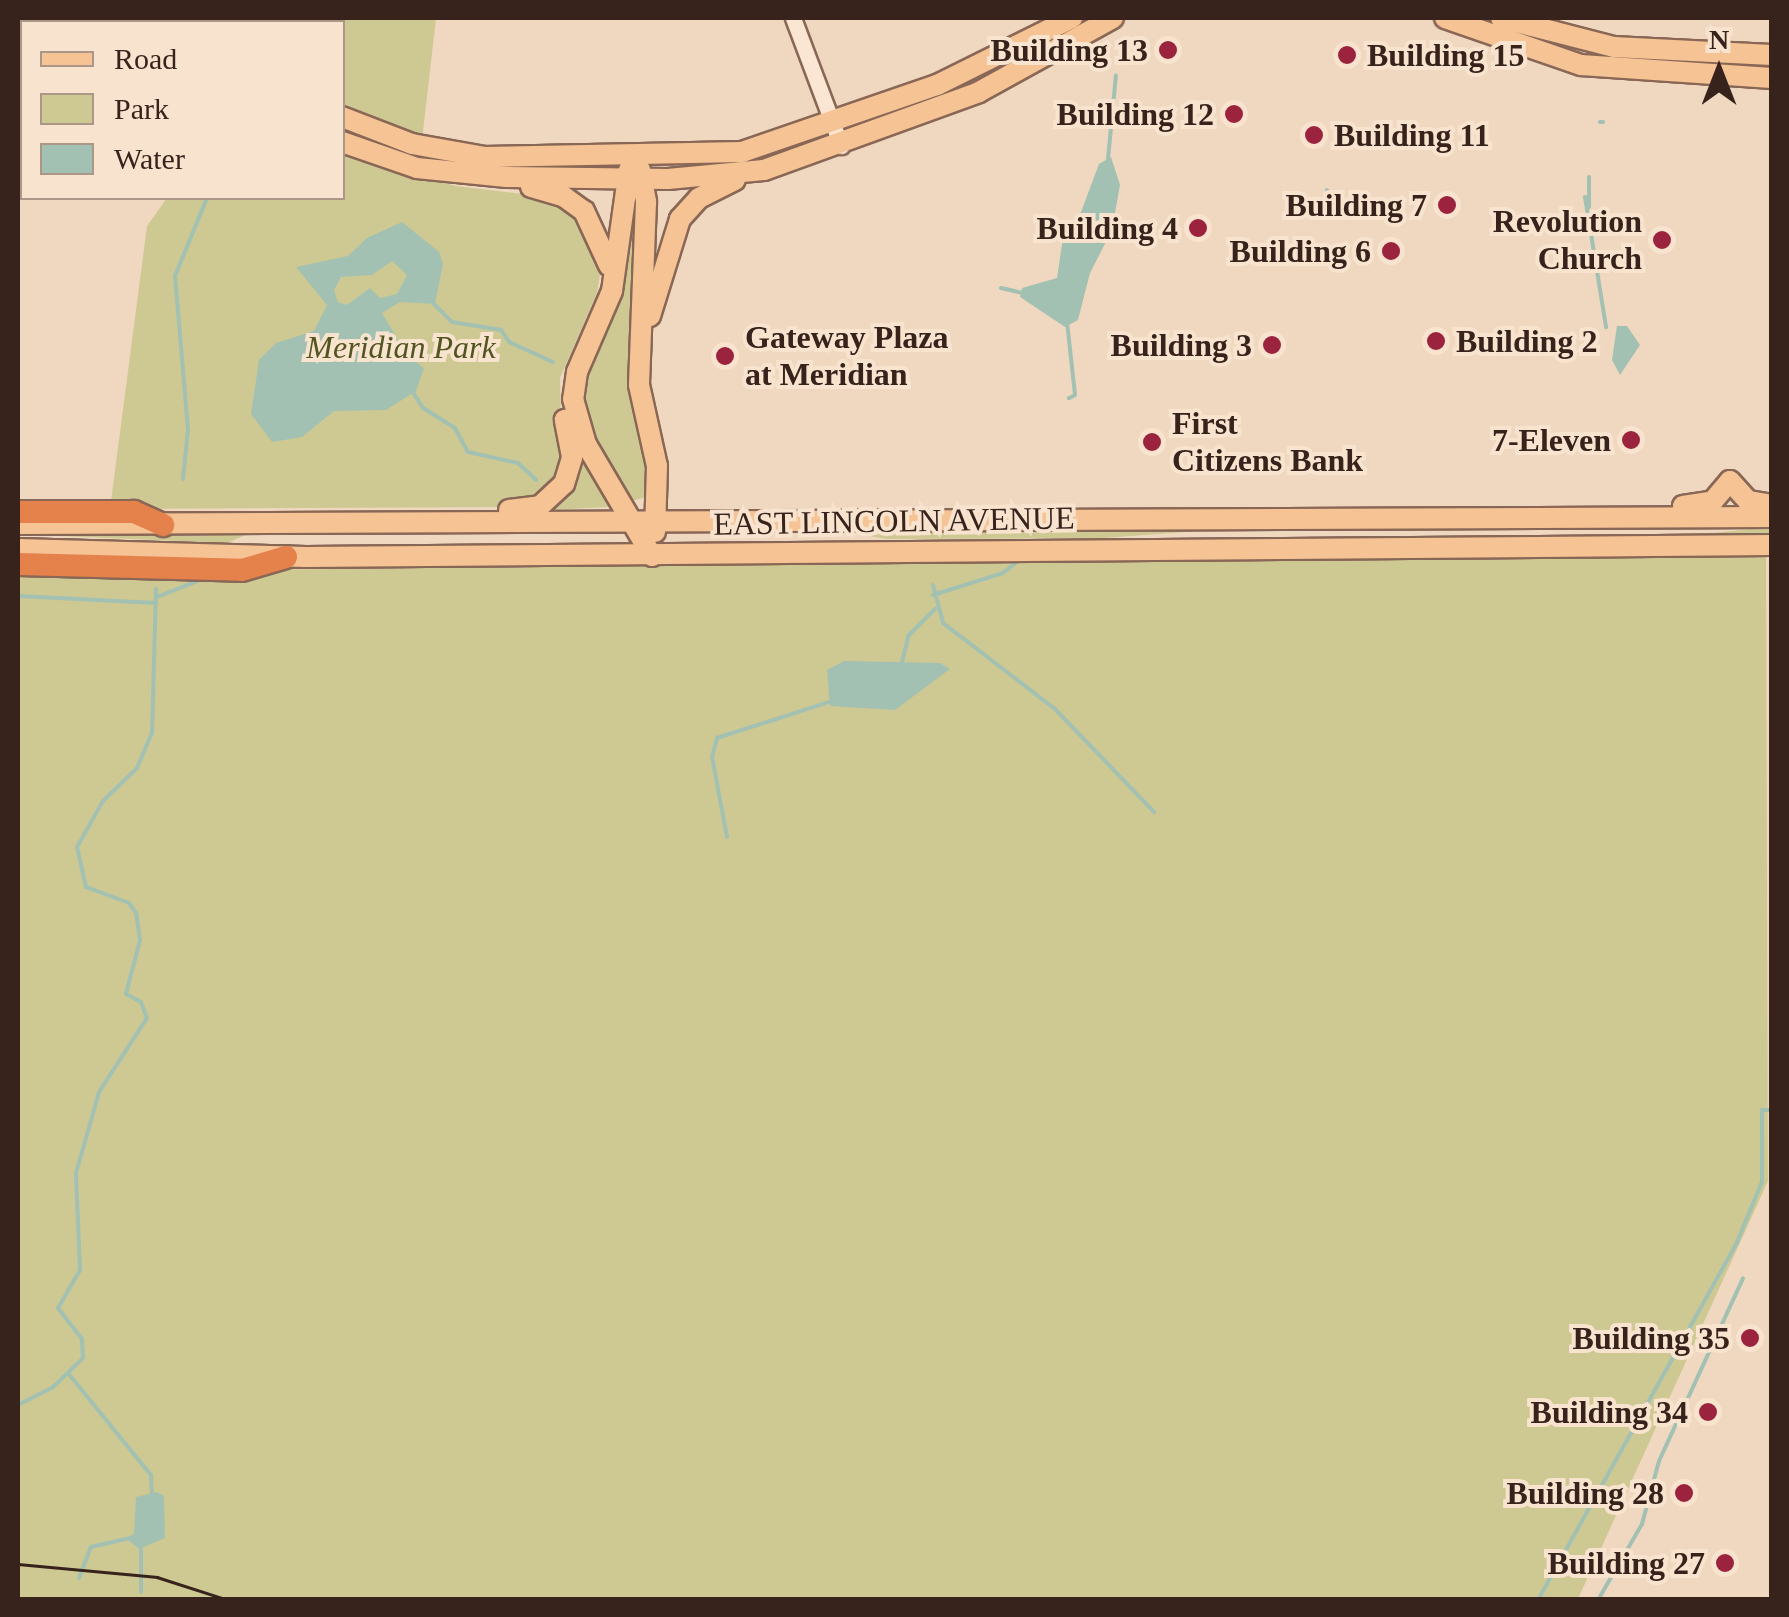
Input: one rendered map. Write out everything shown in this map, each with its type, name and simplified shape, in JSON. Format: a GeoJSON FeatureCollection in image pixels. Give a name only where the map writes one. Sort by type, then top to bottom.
{"type":"FeatureCollection","features":[{"type":"Feature","properties":{"kind":"highway"},"geometry":{"type":"LineString","coordinates":[[18,512],[134,512],[163,525]]}},
{"type":"Feature","properties":{"kind":"highway"},"geometry":{"type":"LineString","coordinates":[[18,564],[242,570],[286,557]]}},
{"type":"Feature","properties":{"kind":"main road"},"geometry":{"type":"LineString","coordinates":[[345,118],[403,141],[474,156],[635,159],[751,151],[833,125],[969,72],[1072,18]]}},
{"type":"Feature","properties":{"kind":"main road"},"geometry":{"type":"LineString","coordinates":[[644,332],[680,219],[708,192],[990,88],[1113,18]]}},
{"type":"Feature","properties":{"kind":"main road"},"geometry":{"type":"LineString","coordinates":[[1445,18],[1521,48],[1610,69],[1772,78]]}},
{"type":"Feature","properties":{"kind":"main road"},"geometry":{"type":"LineString","coordinates":[[1501,18],[1614,47],[1772,55]]}},
{"type":"Feature","properties":{"kind":"main road"},"geometry":{"type":"LineString","coordinates":[[345,143],[426,170],[541,188],[569,199],[601,236],[612,291]]}},
{"type":"Feature","properties":{"kind":"main road"},"geometry":{"type":"LineString","coordinates":[[635,159],[644,332],[639,385],[657,466],[652,556]]}},
{"type":"Feature","properties":{"kind":"main road"},"geometry":{"type":"LineString","coordinates":[[426,170],[635,179],[764,170]]}},
{"type":"Feature","properties":{"kind":"main road"},"geometry":{"type":"LineString","coordinates":[[384,523],[408,511],[526,510],[550,501],[570,470],[564,400],[612,291],[635,179]]}},
{"type":"Feature","properties":{"kind":"main road"},"geometry":{"type":"LineString","coordinates":[[577,372],[580,432],[652,556]]}},
{"type":"Feature","properties":{"kind":"main road"},"geometry":{"type":"LineString","coordinates":[[1573,518],[1602,506],[1700,506],[1730,481],[1748,501],[1772,505]]}},
{"type":"Feature","properties":{"kind":"main road","name":"EAST LINCOLN AVENUE"},"geometry":{"type":"LineString","coordinates":[[18,524],[1772,517]]}},
{"type":"Feature","properties":{"kind":"main road","name":"EAST LINCOLN AVENUE"},"geometry":{"type":"LineString","coordinates":[[18,549],[286,557],[652,556],[910,548],[1772,545]]}},
{"type":"Feature","properties":{"kind":"street"},"geometry":{"type":"LineString","coordinates":[[794,18],[841,146]]}},
{"type":"Feature","properties":{"kind":"green space"},"geometry":{"type":"Polygon","coordinates":[[[225,18],[436,18],[422,140],[345,111],[345,20],[225,18]]]}},
{"type":"Feature","properties":{"kind":"green space","name":"Meridian Park"},"geometry":{"type":"Polygon","coordinates":[[[345,153],[456,186],[548,197],[574,212],[601,268],[597,293],[560,378],[562,476],[522,507],[110,509],[147,226],[166,200],[345,200],[345,153]]]}},
{"type":"Feature","properties":{"kind":"green space"},"geometry":{"type":"Polygon","coordinates":[[[633,202],[638,205],[633,404],[647,458],[648,497],[630,501],[582,412],[585,380],[622,296],[627,206],[633,202]]]}},
{"type":"Feature","properties":{"kind":"green space"},"geometry":{"type":"Polygon","coordinates":[[[579,449],[608,507],[549,510],[579,449]]]}},
{"type":"Feature","properties":{"kind":"green space"},"geometry":{"type":"Polygon","coordinates":[[[1771,527],[1772,536],[1372,578],[1371,569],[1771,527]]]}},
{"type":"Feature","properties":{"kind":"green space"},"geometry":{"type":"Polygon","coordinates":[[[885,530],[1199,531],[1104,538],[886,539],[859,534],[885,530]]]}},
{"type":"Feature","properties":{"kind":"green space"},"geometry":{"type":"Polygon","coordinates":[[[250,533],[227,543],[59,536],[250,533]]]}},
{"type":"Feature","properties":{"kind":"green space"},"geometry":{"type":"Polygon","coordinates":[[[1766,555],[1768,1181],[1578,1599],[18,1599],[18,572],[1766,555]]]}},
{"type":"Feature","properties":{"kind":"water"},"geometry":{"type":"Polygon","coordinates":[[[1111,157],[1120,185],[1112,230],[1090,273],[1078,320],[1065,327],[1020,297],[1022,288],[1057,278],[1064,231],[1081,212],[1099,164],[1111,157]]]}},
{"type":"Feature","properties":{"kind":"water"},"geometry":{"type":"Polygon","coordinates":[[[402,222],[439,252],[443,264],[435,304],[400,302],[382,313],[407,355],[424,368],[416,391],[386,410],[334,411],[302,437],[272,442],[251,414],[259,360],[276,343],[314,331],[327,305],[296,267],[348,256],[367,238],[402,222]],[[392,261],[372,275],[341,277],[334,290],[338,302],[347,305],[370,288],[380,298],[397,294],[407,275],[392,261]]]}},
{"type":"Feature","properties":{"kind":"water"},"geometry":{"type":"Polygon","coordinates":[[[1617,326],[1627,326],[1640,345],[1620,375],[1612,360],[1617,326]]]}},
{"type":"Feature","properties":{"kind":"water"},"geometry":{"type":"Polygon","coordinates":[[[844,661],[940,663],[950,669],[895,710],[830,706],[827,670],[844,661]]]}},
{"type":"Feature","properties":{"kind":"water"},"geometry":{"type":"Polygon","coordinates":[[[157,1492],[164,1496],[165,1538],[139,1549],[127,1539],[134,1533],[136,1497],[157,1492]]]}},
{"type":"Feature","properties":{"kind":"waterway"},"geometry":{"type":"LineString","coordinates":[[1108,159],[1116,75]]}},
{"type":"Feature","properties":{"kind":"waterway"},"geometry":{"type":"LineString","coordinates":[[1589,177],[1589,207]]}},
{"type":"Feature","properties":{"kind":"waterway"},"geometry":{"type":"LineString","coordinates":[[1327,190],[1343,214]]}},
{"type":"Feature","properties":{"kind":"waterway"},"geometry":{"type":"LineString","coordinates":[[1585,197],[1606,327]]}},
{"type":"Feature","properties":{"kind":"waterway"},"geometry":{"type":"LineString","coordinates":[[183,479],[188,430],[175,276],[206,200]]}},
{"type":"Feature","properties":{"kind":"waterway"},"geometry":{"type":"LineString","coordinates":[[1001,288],[1026,294]]}},
{"type":"Feature","properties":{"kind":"waterway"},"geometry":{"type":"LineString","coordinates":[[434,304],[452,322],[501,330],[509,342],[553,362]]}},
{"type":"Feature","properties":{"kind":"waterway"},"geometry":{"type":"LineString","coordinates":[[1067,322],[1075,395],[1069,398]]}},
{"type":"Feature","properties":{"kind":"waterway"},"geometry":{"type":"LineString","coordinates":[[412,391],[423,408],[455,428],[468,452],[518,463],[536,480]]}},
{"type":"Feature","properties":{"kind":"waterway"},"geometry":{"type":"LineString","coordinates":[[933,595],[1003,573],[1019,560]]}},
{"type":"Feature","properties":{"kind":"waterway"},"geometry":{"type":"LineString","coordinates":[[157,597],[205,578]]}},
{"type":"Feature","properties":{"kind":"waterway"},"geometry":{"type":"LineString","coordinates":[[933,585],[943,623],[1055,709],[1154,812]]}},
{"type":"Feature","properties":{"kind":"waterway"},"geometry":{"type":"LineString","coordinates":[[18,1405],[52,1388],[83,1358],[82,1339],[58,1308],[80,1270],[76,1173],[99,1092],[147,1018],[141,1002],[126,994],[140,940],[136,913],[129,903],[86,887],[77,847],[103,801],[137,768],[152,733],[156,589]]}},
{"type":"Feature","properties":{"kind":"waterway"},"geometry":{"type":"LineString","coordinates":[[18,596],[156,603]]}},
{"type":"Feature","properties":{"kind":"waterway"},"geometry":{"type":"LineString","coordinates":[[901,666],[909,635],[935,609]]}},
{"type":"Feature","properties":{"kind":"waterway"},"geometry":{"type":"LineString","coordinates":[[727,837],[712,757],[717,738],[829,702]]}},
{"type":"Feature","properties":{"kind":"waterway"},"geometry":{"type":"LineString","coordinates":[[1538,1600],[1737,1242],[1762,1182],[1762,1110],[1772,1110]]}},
{"type":"Feature","properties":{"kind":"waterway"},"geometry":{"type":"LineString","coordinates":[[1598,1600],[1642,1524],[1659,1461],[1743,1278]]}},
{"type":"Feature","properties":{"kind":"waterway"},"geometry":{"type":"LineString","coordinates":[[68,1373],[151,1475],[152,1494]]}},
{"type":"Feature","properties":{"kind":"waterway"},"geometry":{"type":"LineString","coordinates":[[79,1578],[91,1547],[130,1538]]}},
{"type":"Feature","properties":{"kind":"waterway"},"geometry":{"type":"LineString","coordinates":[[141,1547],[141,1592]]}},
{"type":"Feature","properties":{"kind":"tram line"},"geometry":{"type":"LineString","coordinates":[[18,1564],[157,1577],[228,1600]]}},
{"type":"Feature","properties":{"kind":"place","name":"Building 13"},"geometry":{"type":"Point","coordinates":[1168,50]}},
{"type":"Feature","properties":{"kind":"place","name":"Building 15"},"geometry":{"type":"Point","coordinates":[1347,55]}},
{"type":"Feature","properties":{"kind":"place","name":"Building 12"},"geometry":{"type":"Point","coordinates":[1234,114]}},
{"type":"Feature","properties":{"kind":"place","name":"Building 11"},"geometry":{"type":"Point","coordinates":[1314,135]}},
{"type":"Feature","properties":{"kind":"place","name":"Building 7"},"geometry":{"type":"Point","coordinates":[1447,205]}},
{"type":"Feature","properties":{"kind":"place","name":"Building 4"},"geometry":{"type":"Point","coordinates":[1198,228]}},
{"type":"Feature","properties":{"kind":"place","name":"Revolution Church"},"geometry":{"type":"Point","coordinates":[1662,240]}},
{"type":"Feature","properties":{"kind":"place","name":"Building 6"},"geometry":{"type":"Point","coordinates":[1391,251]}},
{"type":"Feature","properties":{"kind":"place","name":"Building 2"},"geometry":{"type":"Point","coordinates":[1436,341]}},
{"type":"Feature","properties":{"kind":"place","name":"Building 3"},"geometry":{"type":"Point","coordinates":[1272,345]}},
{"type":"Feature","properties":{"kind":"place","name":"Gateway Plaza at Meridian"},"geometry":{"type":"Point","coordinates":[725,356]}},
{"type":"Feature","properties":{"kind":"place","name":"7-Eleven"},"geometry":{"type":"Point","coordinates":[1631,440]}},
{"type":"Feature","properties":{"kind":"place","name":"First Citizens Bank"},"geometry":{"type":"Point","coordinates":[1152,442]}},
{"type":"Feature","properties":{"kind":"place","name":"Building 35"},"geometry":{"type":"Point","coordinates":[1750,1338]}},
{"type":"Feature","properties":{"kind":"place","name":"Building 34"},"geometry":{"type":"Point","coordinates":[1708,1412]}},
{"type":"Feature","properties":{"kind":"place","name":"Building 28"},"geometry":{"type":"Point","coordinates":[1684,1493]}},
{"type":"Feature","properties":{"kind":"place","name":"Building 27"},"geometry":{"type":"Point","coordinates":[1725,1563]}}]}
